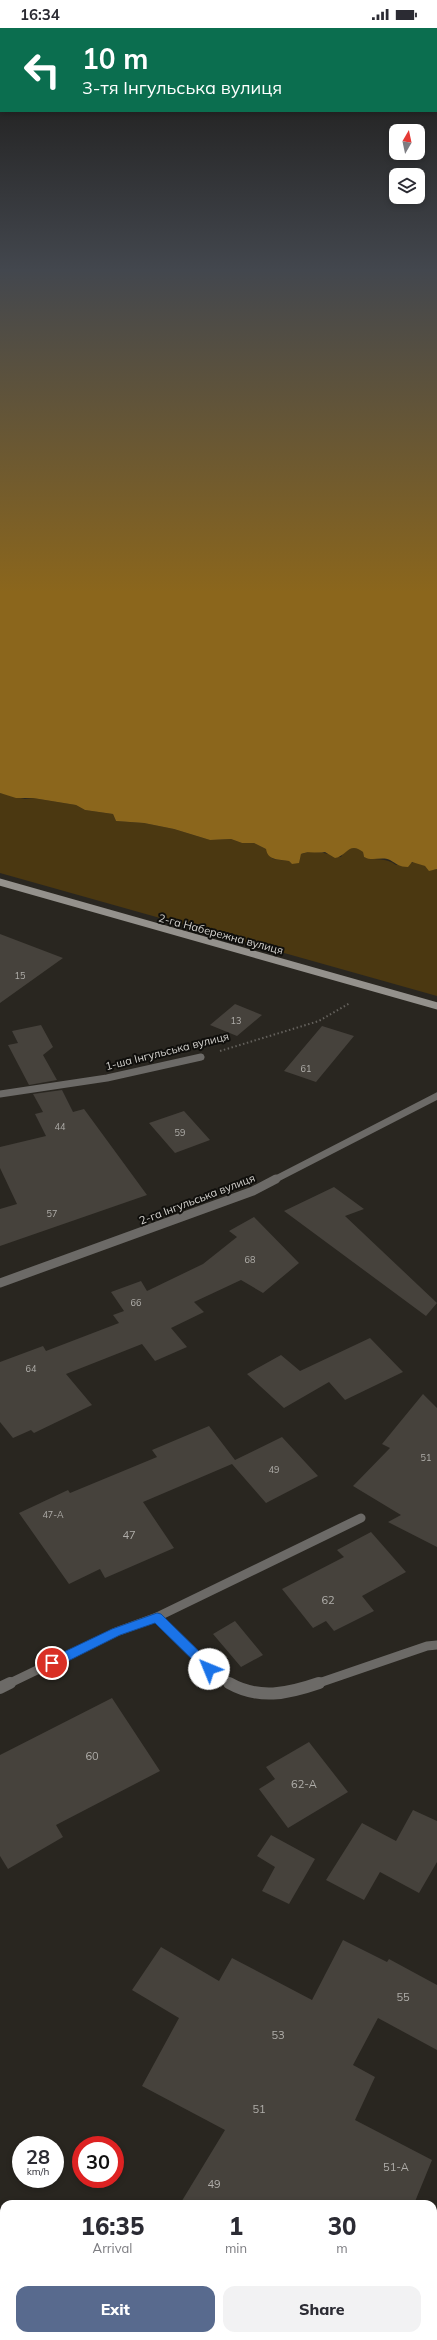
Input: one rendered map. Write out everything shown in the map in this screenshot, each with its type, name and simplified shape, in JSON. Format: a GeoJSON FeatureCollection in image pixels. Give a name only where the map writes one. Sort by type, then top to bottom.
{"type":"FeatureCollection","features":[{"type":"Feature","properties":{"kind":"main road","name":"2-га Набережна вулиця"},"geometry":{"type":"LineString","coordinates":[[0,882],[437,1006]]}},
{"type":"Feature","properties":{"kind":"street","name":"1-ша Інгульська вулиця"},"geometry":{"type":"LineString","coordinates":[[0,1094],[107,1078],[201,1057]]}},
{"type":"Feature","properties":{"kind":"street","name":"2-га Інгульська вулиця"},"geometry":{"type":"LineString","coordinates":[[0,1283],[253,1192],[437,1096]]}},
{"type":"Feature","properties":{"kind":"street"},"geometry":{"type":"LineString","coordinates":[[0,1688],[116,1632],[157,1617],[361,1518]]}},
{"type":"Feature","properties":{"kind":"street"},"geometry":{"type":"LineString","coordinates":[[157,1617],[209,1669],[230,1684],[262,1695],[298,1690],[427,1646],[437,1645]]}},
{"type":"Feature","properties":{"kind":"path","name":"1-ша Інгульська вулиця"},"geometry":{"type":"LineString","coordinates":[[201,1057],[319,1021],[377,988]]}},
{"type":"Feature","properties":{"kind":"shaded area"},"geometry":{"type":"Polygon","coordinates":[[[0,376],[437,376],[437,869],[429,871],[425,866],[412,862],[408,867],[405,867],[387,859],[367,858],[364,857],[363,852],[354,848],[335,858],[325,852],[304,853],[301,854],[299,863],[292,864],[289,861],[272,858],[267,853],[266,849],[254,843],[242,843],[231,839],[210,840],[174,829],[144,823],[116,821],[113,814],[85,810],[76,805],[33,798],[16,798],[0,793],[0,376]]]}},
{"type":"Feature","properties":{"kind":"shaded area"},"geometry":{"type":"Polygon","coordinates":[[[0,793],[25,799],[33,798],[76,805],[85,810],[113,814],[116,821],[144,823],[174,829],[210,840],[231,839],[242,843],[254,843],[266,849],[273,859],[289,861],[292,864],[299,859],[301,854],[321,852],[341,857],[348,849],[357,848],[363,852],[364,857],[385,860],[396,865],[416,862],[434,870],[437,869],[437,996],[0,873],[0,793]]]}},
{"type":"Feature","properties":{"kind":"building"},"geometry":{"type":"Polygon","coordinates":[[[0,934],[63,958],[0,1003],[0,934]]]}},
{"type":"Feature","properties":{"kind":"building"},"geometry":{"type":"Polygon","coordinates":[[[235,1004],[262,1015],[237,1036],[210,1025],[235,1004]]]}},
{"type":"Feature","properties":{"kind":"building"},"geometry":{"type":"Polygon","coordinates":[[[41,1025],[53,1047],[43,1055],[57,1080],[29,1085],[8,1045],[18,1043],[12,1031],[41,1025]]]}},
{"type":"Feature","properties":{"kind":"building"},"geometry":{"type":"Polygon","coordinates":[[[322,1026],[354,1036],[316,1082],[284,1071],[322,1026]]]}},
{"type":"Feature","properties":{"kind":"building"},"geometry":{"type":"Polygon","coordinates":[[[62,1090],[73,1112],[84,1109],[147,1195],[0,1246],[0,1209],[17,1204],[0,1168],[0,1147],[46,1136],[35,1114],[43,1112],[33,1094],[62,1090]]]}},
{"type":"Feature","properties":{"kind":"building"},"geometry":{"type":"Polygon","coordinates":[[[184,1111],[210,1140],[175,1153],[149,1123],[184,1111]]]}},
{"type":"Feature","properties":{"kind":"building"},"geometry":{"type":"Polygon","coordinates":[[[334,1187],[364,1209],[345,1216],[437,1303],[426,1316],[284,1211],[334,1187]]]}},
{"type":"Feature","properties":{"kind":"building"},"geometry":{"type":"Polygon","coordinates":[[[254,1217],[299,1263],[263,1293],[241,1280],[194,1302],[204,1312],[171,1328],[187,1347],[155,1361],[142,1344],[66,1374],[92,1405],[34,1433],[31,1430],[13,1438],[0,1422],[0,1362],[43,1346],[46,1351],[119,1323],[113,1315],[124,1311],[111,1292],[141,1281],[147,1291],[203,1264],[237,1237],[229,1231],[254,1217]]]}},
{"type":"Feature","properties":{"kind":"building"},"geometry":{"type":"Polygon","coordinates":[[[370,1338],[403,1372],[345,1400],[329,1382],[284,1408],[247,1374],[281,1355],[300,1371],[370,1338]]]}},
{"type":"Feature","properties":{"kind":"building"},"geometry":{"type":"Polygon","coordinates":[[[423,1394],[437,1408],[437,1547],[388,1522],[401,1515],[353,1486],[390,1448],[382,1444],[423,1394]]]}},
{"type":"Feature","properties":{"kind":"building"},"geometry":{"type":"Polygon","coordinates":[[[209,1426],[235,1460],[282,1437],[318,1476],[266,1503],[232,1464],[143,1502],[174,1548],[105,1578],[100,1569],[69,1584],[19,1513],[68,1490],[70,1493],[157,1457],[152,1450],[209,1426]]]}},
{"type":"Feature","properties":{"kind":"building"},"geometry":{"type":"Polygon","coordinates":[[[371,1532],[406,1572],[362,1596],[374,1611],[334,1631],[326,1621],[313,1628],[282,1589],[344,1557],[337,1550],[371,1532]]]}},
{"type":"Feature","properties":{"kind":"building"},"geometry":{"type":"Polygon","coordinates":[[[235,1621],[263,1655],[241,1667],[213,1634],[235,1621]]]}},
{"type":"Feature","properties":{"kind":"building"},"geometry":{"type":"Polygon","coordinates":[[[112,1698],[160,1771],[56,1825],[63,1837],[8,1869],[0,1856],[0,1755],[112,1698]]]}},
{"type":"Feature","properties":{"kind":"building"},"geometry":{"type":"Polygon","coordinates":[[[309,1742],[348,1792],[288,1828],[259,1789],[275,1779],[266,1767],[309,1742]]]}},
{"type":"Feature","properties":{"kind":"building"},"geometry":{"type":"Polygon","coordinates":[[[413,1810],[437,1821],[437,1862],[419,1893],[380,1872],[364,1900],[326,1880],[362,1823],[396,1841],[413,1810]]]}},
{"type":"Feature","properties":{"kind":"building"},"geometry":{"type":"Polygon","coordinates":[[[271,1835],[315,1859],[289,1904],[262,1891],[275,1867],[257,1856],[271,1835]]]}},
{"type":"Feature","properties":{"kind":"building"},"geometry":{"type":"Polygon","coordinates":[[[343,1940],[387,1962],[389,1959],[437,1985],[437,2050],[378,2018],[353,2065],[375,2077],[355,2120],[432,2160],[416,2200],[182,2200],[225,2130],[142,2086],[179,2018],[132,1990],[161,1947],[219,1981],[232,1958],[312,2000],[343,1940]]]}},
{"type":"Feature","properties":{"kind":"route"},"geometry":{"type":"LineString","coordinates":[[52,1663],[116,1632],[157,1617],[209,1669]]}}]}
